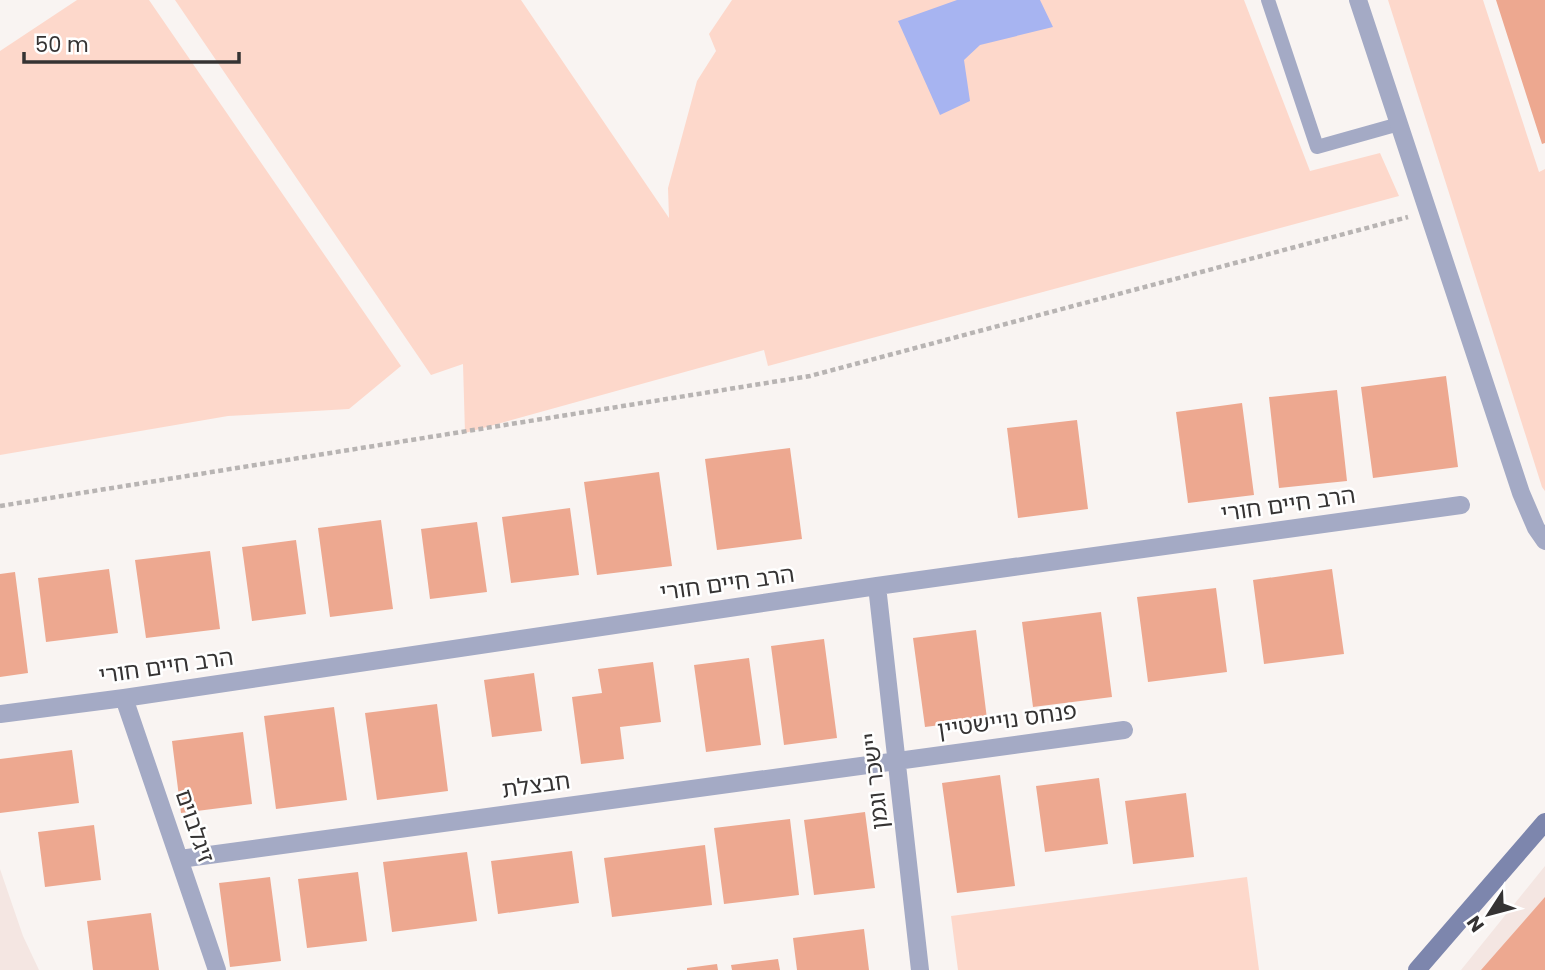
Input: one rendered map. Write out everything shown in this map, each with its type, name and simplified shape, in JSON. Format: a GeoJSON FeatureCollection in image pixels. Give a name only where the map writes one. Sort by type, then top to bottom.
{"type":"FeatureCollection","features":[{"type":"Feature","properties":{"kind":"street"},"geometry":{"type":"LineString","coordinates":[[1358,0],[1521,493],[1545,541]]}},
{"type":"Feature","properties":{"kind":"street","name":"הרב חיים חורי"},"geometry":{"type":"LineString","coordinates":[[0,714],[877,586],[1461,505]]}},
{"type":"Feature","properties":{"kind":"street","name":"יישכר וגמן"},"geometry":{"type":"LineString","coordinates":[[877,586],[920,970]]}},
{"type":"Feature","properties":{"kind":"street","name":"זיגלבוים"},"geometry":{"type":"LineString","coordinates":[[124,698],[217,970]]}},
{"type":"Feature","properties":{"kind":"street","name":"פנחס נויישטיין"},"geometry":{"type":"LineString","coordinates":[[897,760],[1124,730]]}},
{"type":"Feature","properties":{"kind":"street","name":"חבצלת"},"geometry":{"type":"LineString","coordinates":[[180,859],[897,760]]}},
{"type":"Feature","properties":{"kind":"street"},"geometry":{"type":"LineString","coordinates":[[1417,970],[1545,822]]}},
{"type":"Feature","properties":{"kind":"lane"},"geometry":{"type":"LineString","coordinates":[[1268,0],[1317,147],[1399,124]]}},
{"type":"Feature","properties":{"kind":"path"},"geometry":{"type":"LineString","coordinates":[[0,506],[810,376],[1429,211]]}},
{"type":"Feature","properties":{"kind":"shaded area"},"geometry":{"type":"Polygon","coordinates":[[[77,0],[149,0],[401,366],[349,409],[228,416],[0,455],[0,51],[77,0]]]}},
{"type":"Feature","properties":{"kind":"shaded area"},"geometry":{"type":"Polygon","coordinates":[[[175,0],[521,0],[669,218],[668,188],[697,81],[716,51],[709,34],[732,0],[1244,0],[1310,171],[1380,153],[1399,196],[768,366],[764,350],[465,433],[463,364],[431,375],[175,0]]]}},
{"type":"Feature","properties":{"kind":"shaded area"},"geometry":{"type":"Polygon","coordinates":[[[1388,0],[1483,0],[1539,172],[1545,169],[1545,491],[1542,487],[1388,0]]]}},
{"type":"Feature","properties":{"kind":"shaded area"},"geometry":{"type":"Polygon","coordinates":[[[1545,866],[1545,970],[1461,970],[1545,866]]]}},
{"type":"Feature","properties":{"kind":"shaded area"},"geometry":{"type":"Polygon","coordinates":[[[0,869],[23,936],[39,970],[0,970],[0,869]]]}},
{"type":"Feature","properties":{"kind":"shaded area"},"geometry":{"type":"Polygon","coordinates":[[[1247,877],[1259,970],[958,970],[951,916],[1247,877]]]}},
{"type":"Feature","properties":{"kind":"water"},"geometry":{"type":"Polygon","coordinates":[[[957,0],[1040,0],[1053,27],[980,45],[964,60],[970,101],[940,115],[898,21],[957,0]]]}},
{"type":"Feature","properties":{"kind":"building"},"geometry":{"type":"Polygon","coordinates":[[[1496,0],[1545,0],[1545,143],[1542,144],[1496,0]]]}},
{"type":"Feature","properties":{"kind":"building"},"geometry":{"type":"Polygon","coordinates":[[[1446,376],[1458,467],[1373,478],[1361,387],[1446,376]]]}},
{"type":"Feature","properties":{"kind":"building"},"geometry":{"type":"Polygon","coordinates":[[[1337,390],[1347,481],[1279,488],[1269,397],[1337,390]]]}},
{"type":"Feature","properties":{"kind":"building"},"geometry":{"type":"Polygon","coordinates":[[[1242,403],[1254,495],[1188,503],[1176,412],[1242,403]]]}},
{"type":"Feature","properties":{"kind":"building"},"geometry":{"type":"Polygon","coordinates":[[[1077,420],[1088,509],[1018,518],[1007,428],[1077,420]]]}},
{"type":"Feature","properties":{"kind":"building"},"geometry":{"type":"Polygon","coordinates":[[[790,448],[802,539],[717,550],[705,459],[790,448]]]}},
{"type":"Feature","properties":{"kind":"building"},"geometry":{"type":"Polygon","coordinates":[[[659,472],[672,566],[597,575],[584,482],[659,472]]]}},
{"type":"Feature","properties":{"kind":"building"},"geometry":{"type":"Polygon","coordinates":[[[570,508],[579,575],[511,583],[502,517],[570,508]]]}},
{"type":"Feature","properties":{"kind":"building"},"geometry":{"type":"Polygon","coordinates":[[[381,520],[393,609],[330,617],[318,528],[381,520]]]}},
{"type":"Feature","properties":{"kind":"building"},"geometry":{"type":"Polygon","coordinates":[[[477,522],[487,592],[430,599],[421,529],[477,522]]]}},
{"type":"Feature","properties":{"kind":"building"},"geometry":{"type":"Polygon","coordinates":[[[296,540],[306,614],[252,621],[242,547],[296,540]]]}},
{"type":"Feature","properties":{"kind":"building"},"geometry":{"type":"Polygon","coordinates":[[[210,551],[220,629],[146,638],[135,560],[210,551]]]}},
{"type":"Feature","properties":{"kind":"building"},"geometry":{"type":"Polygon","coordinates":[[[109,569],[118,633],[46,642],[38,578],[109,569]]]}},
{"type":"Feature","properties":{"kind":"building"},"geometry":{"type":"Polygon","coordinates":[[[1332,569],[1344,654],[1264,664],[1253,580],[1332,569]]]}},
{"type":"Feature","properties":{"kind":"building"},"geometry":{"type":"Polygon","coordinates":[[[15,572],[28,673],[0,677],[0,574],[15,572]]]}},
{"type":"Feature","properties":{"kind":"building"},"geometry":{"type":"Polygon","coordinates":[[[1216,588],[1227,672],[1148,682],[1137,597],[1216,588]]]}},
{"type":"Feature","properties":{"kind":"building"},"geometry":{"type":"Polygon","coordinates":[[[1101,612],[1112,697],[1033,707],[1022,622],[1101,612]]]}},
{"type":"Feature","properties":{"kind":"building"},"geometry":{"type":"Polygon","coordinates":[[[976,630],[987,719],[925,727],[913,638],[976,630]]]}},
{"type":"Feature","properties":{"kind":"building"},"geometry":{"type":"Polygon","coordinates":[[[824,639],[837,738],[784,745],[771,646],[824,639]]]}},
{"type":"Feature","properties":{"kind":"building"},"geometry":{"type":"Polygon","coordinates":[[[749,658],[761,745],[706,752],[694,665],[749,658]]]}},
{"type":"Feature","properties":{"kind":"building"},"geometry":{"type":"Polygon","coordinates":[[[653,662],[661,722],[620,727],[624,759],[581,764],[572,697],[602,693],[598,669],[653,662]]]}},
{"type":"Feature","properties":{"kind":"building"},"geometry":{"type":"Polygon","coordinates":[[[534,673],[542,731],[492,737],[484,680],[534,673]]]}},
{"type":"Feature","properties":{"kind":"building"},"geometry":{"type":"Polygon","coordinates":[[[437,704],[448,791],[377,800],[365,713],[437,704]]]}},
{"type":"Feature","properties":{"kind":"building"},"geometry":{"type":"Polygon","coordinates":[[[334,707],[347,800],[276,809],[264,716],[334,707]]]}},
{"type":"Feature","properties":{"kind":"building"},"geometry":{"type":"Polygon","coordinates":[[[243,732],[252,804],[181,813],[172,741],[243,732]]]}},
{"type":"Feature","properties":{"kind":"building"},"geometry":{"type":"Polygon","coordinates":[[[72,750],[79,803],[0,813],[0,759],[72,750]]]}},
{"type":"Feature","properties":{"kind":"building"},"geometry":{"type":"Polygon","coordinates":[[[1000,775],[1015,886],[957,893],[942,783],[1000,775]]]}},
{"type":"Feature","properties":{"kind":"building"},"geometry":{"type":"Polygon","coordinates":[[[1099,778],[1108,844],[1045,852],[1036,786],[1099,778]]]}},
{"type":"Feature","properties":{"kind":"building"},"geometry":{"type":"Polygon","coordinates":[[[1186,793],[1194,857],[1133,864],[1125,801],[1186,793]]]}},
{"type":"Feature","properties":{"kind":"building"},"geometry":{"type":"Polygon","coordinates":[[[865,812],[875,888],[814,895],[804,820],[865,812]]]}},
{"type":"Feature","properties":{"kind":"building"},"geometry":{"type":"Polygon","coordinates":[[[790,819],[799,895],[724,904],[714,828],[790,819]]]}},
{"type":"Feature","properties":{"kind":"building"},"geometry":{"type":"Polygon","coordinates":[[[94,825],[101,880],[45,887],[38,832],[94,825]]]}},
{"type":"Feature","properties":{"kind":"building"},"geometry":{"type":"Polygon","coordinates":[[[705,845],[712,905],[612,917],[604,858],[705,845]]]}},
{"type":"Feature","properties":{"kind":"building"},"geometry":{"type":"Polygon","coordinates":[[[572,851],[579,903],[498,914],[491,861],[572,851]]]}},
{"type":"Feature","properties":{"kind":"building"},"geometry":{"type":"Polygon","coordinates":[[[467,852],[477,921],[392,932],[383,862],[467,852]]]}},
{"type":"Feature","properties":{"kind":"building"},"geometry":{"type":"Polygon","coordinates":[[[358,872],[367,941],[307,948],[298,879],[358,872]]]}},
{"type":"Feature","properties":{"kind":"building"},"geometry":{"type":"Polygon","coordinates":[[[270,877],[281,961],[230,967],[219,883],[270,877]]]}},
{"type":"Feature","properties":{"kind":"building"},"geometry":{"type":"Polygon","coordinates":[[[1545,897],[1545,970],[1481,970],[1545,897]]]}},
{"type":"Feature","properties":{"kind":"building"},"geometry":{"type":"Polygon","coordinates":[[[151,913],[159,970],[93,970],[87,921],[151,913]]]}},
{"type":"Feature","properties":{"kind":"building"},"geometry":{"type":"Polygon","coordinates":[[[864,929],[869,970],[797,970],[793,938],[864,929]]]}},
{"type":"Feature","properties":{"kind":"building"},"geometry":{"type":"Polygon","coordinates":[[[778,959],[780,970],[732,970],[731,965],[778,959]]]}},
{"type":"Feature","properties":{"kind":"building"},"geometry":{"type":"Polygon","coordinates":[[[717,964],[718,970],[687,970],[687,968],[717,964]]]}}]}
